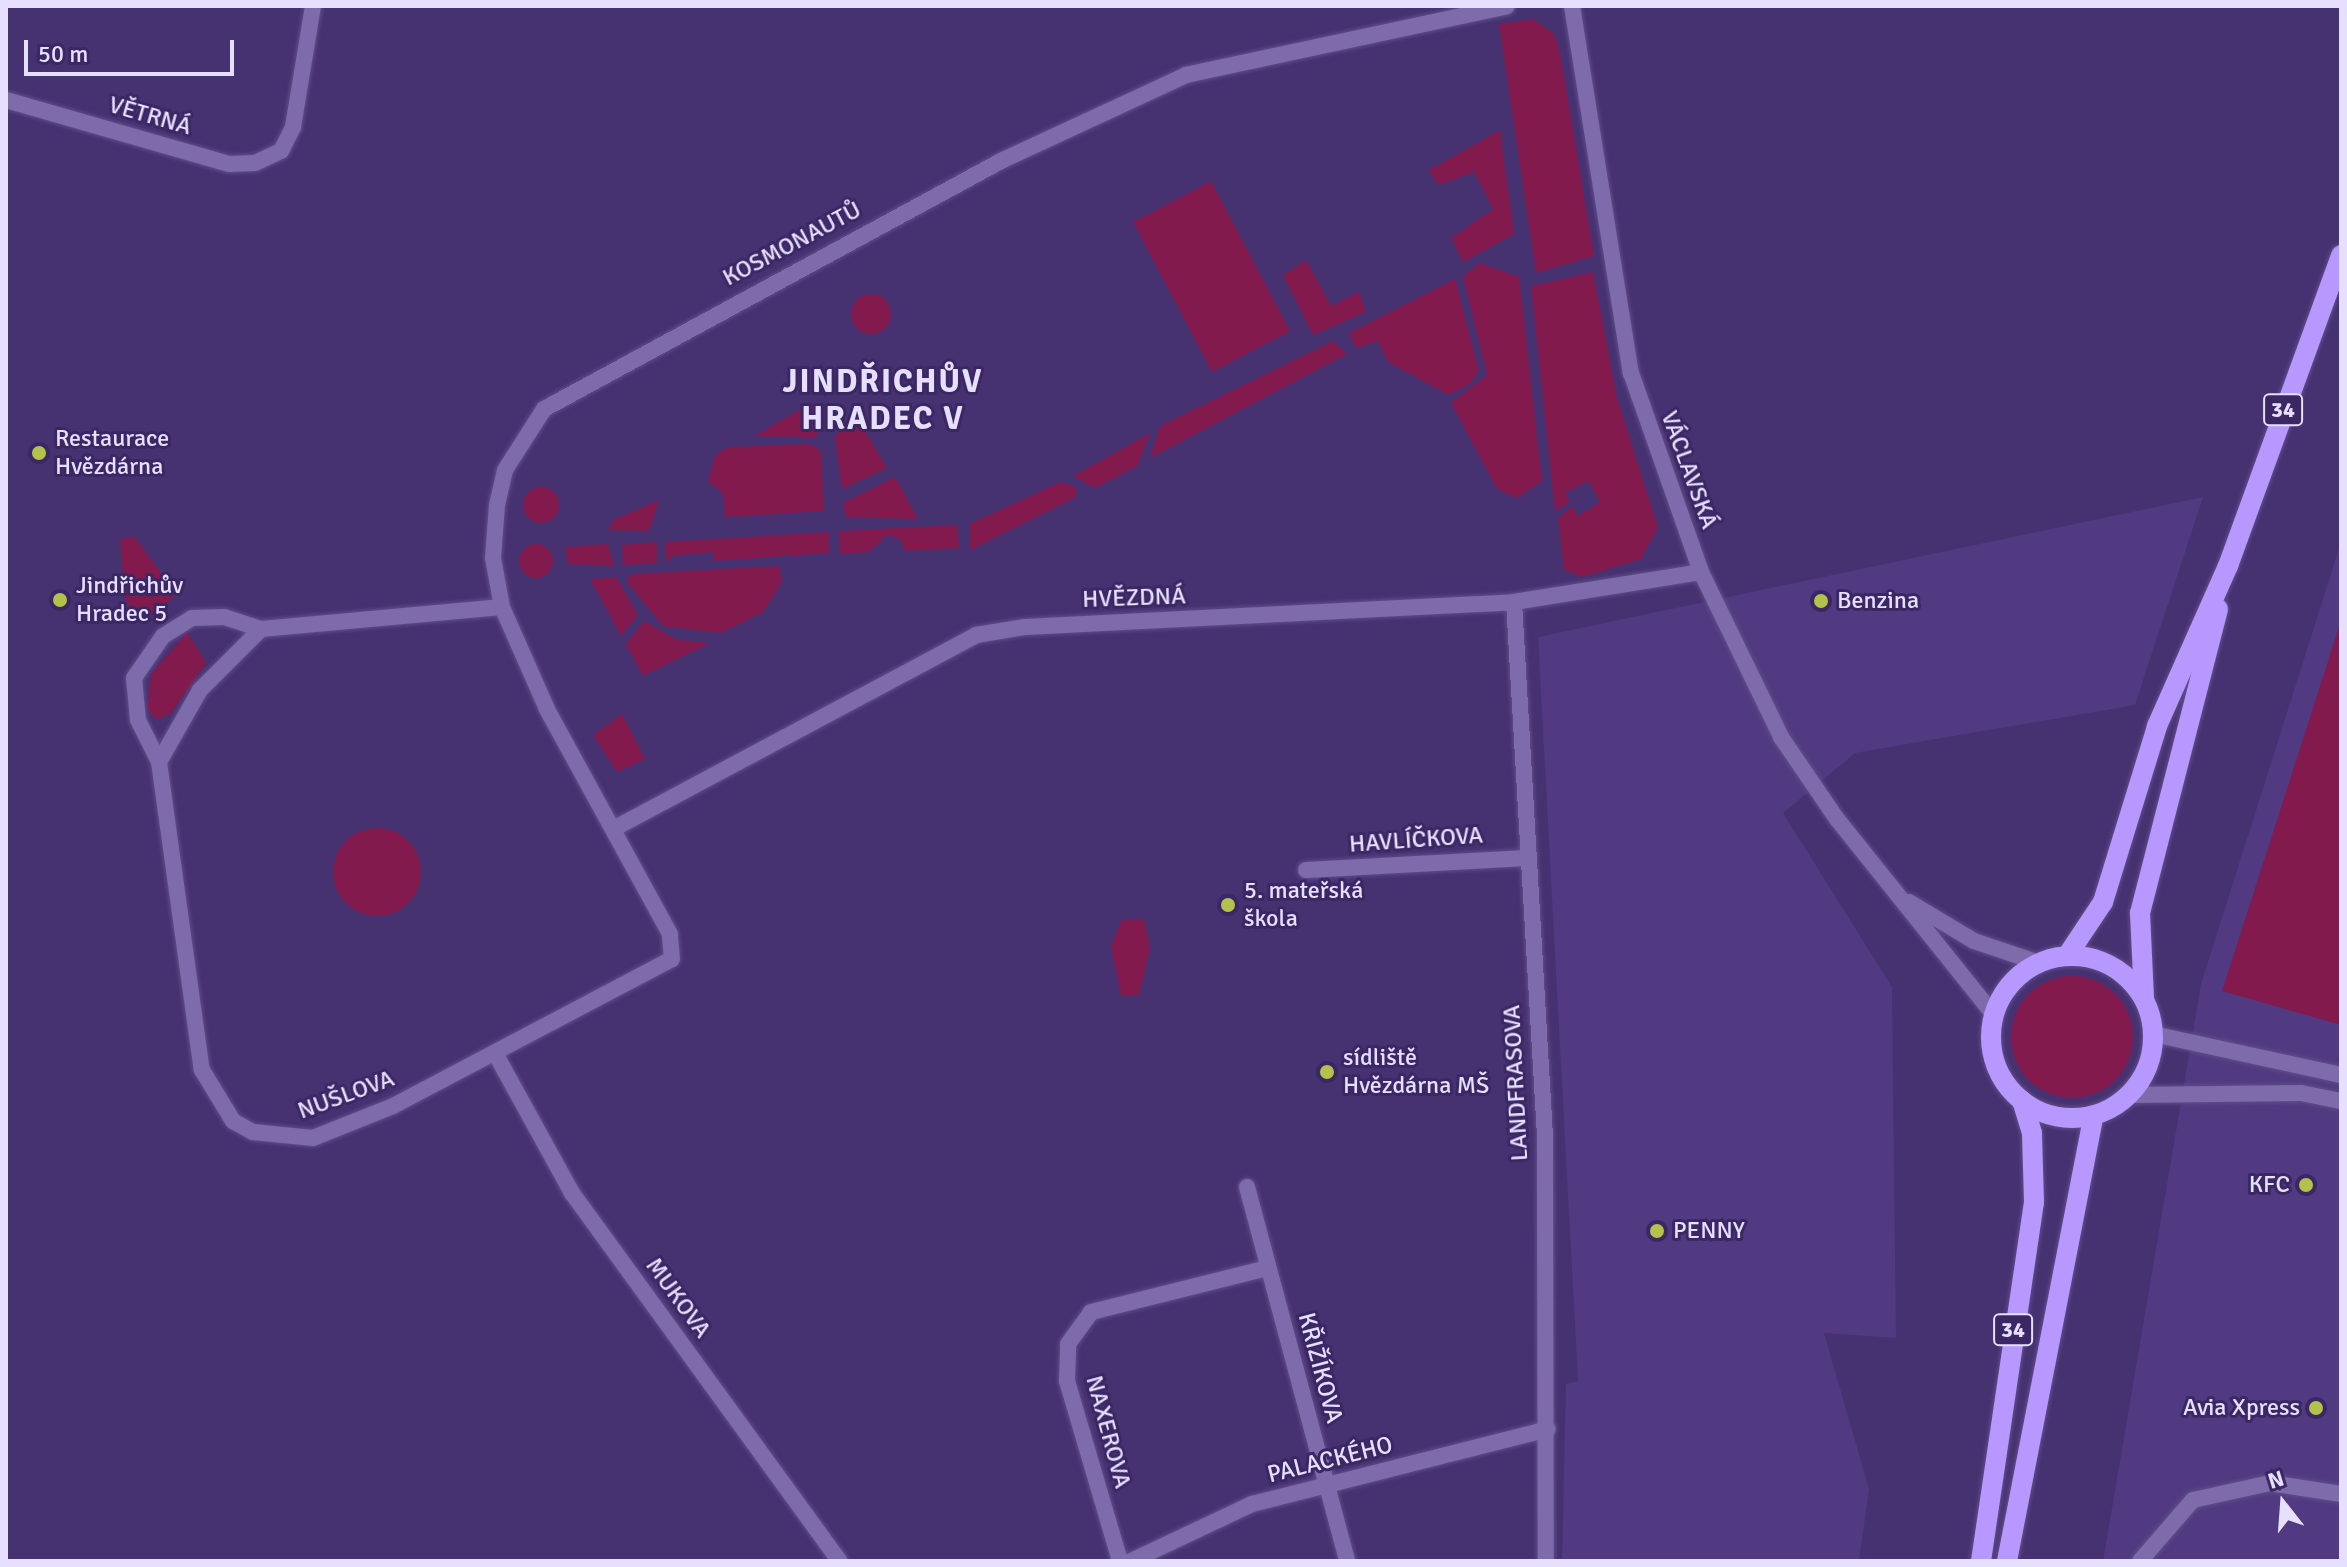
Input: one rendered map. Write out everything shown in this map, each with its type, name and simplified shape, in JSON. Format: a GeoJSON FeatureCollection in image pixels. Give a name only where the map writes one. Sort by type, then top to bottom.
{"type":"FeatureCollection","features":[{"type":"Feature","properties":{"kind":"main road","name":"34"},"geometry":{"type":"LineString","coordinates":[[2067,956],[2103,902],[2157,726],[2228,566],[2341,255]]}},
{"type":"Feature","properties":{"kind":"main road","name":"34"},"geometry":{"type":"LineString","coordinates":[[2145,1001],[2140,913],[2228,566]]}},
{"type":"Feature","properties":{"kind":"main road"},"geometry":{"type":"LineString","coordinates":[[2067,956],[2108,964],[2145,1001],[2153,1034],[2147,1067],[2128,1095],[2094,1115],[2054,1116],[2022,1101],[1995,1062],[1994,1015],[2016,979],[2039,963],[2067,956]]}},
{"type":"Feature","properties":{"kind":"main road","name":"34"},"geometry":{"type":"LineString","coordinates":[[1981,1561],[2034,1202],[2032,1133],[2022,1101]]}},
{"type":"Feature","properties":{"kind":"main road","name":"34"},"geometry":{"type":"LineString","coordinates":[[2007,1561],[2094,1115]]}},
{"type":"Feature","properties":{"kind":"street","name":"VĚTRNÁ"},"geometry":{"type":"LineString","coordinates":[[6,100],[229,164],[255,163],[281,151],[293,127],[313,6]]}},
{"type":"Feature","properties":{"kind":"street","name":"KOSMONAUTŮ"},"geometry":{"type":"LineString","coordinates":[[615,828],[547,709],[502,607],[493,558],[497,505],[505,470],[544,409],[1001,161],[1186,75],[1507,6]]}},
{"type":"Feature","properties":{"kind":"street","name":"VÁCLAVSKÁ"},"geometry":{"type":"LineString","coordinates":[[1572,6],[1631,373],[1701,572],[1781,737],[1900,897],[1994,1015]]}},
{"type":"Feature","properties":{"kind":"street","name":"HVĚZDNÁ"},"geometry":{"type":"LineString","coordinates":[[615,828],[976,635],[1514,602],[1701,572]]}},
{"type":"Feature","properties":{"kind":"street","name":"LANDFRASOVA"},"geometry":{"type":"LineString","coordinates":[[1514,602],[1545,1136],[1546,1561]]}},
{"type":"Feature","properties":{"kind":"street"},"geometry":{"type":"LineString","coordinates":[[159,762],[200,690],[261,629],[502,607]]}},
{"type":"Feature","properties":{"kind":"street","name":"NUŠLOVA"},"geometry":{"type":"LineString","coordinates":[[261,629],[211,615],[192,618],[149,651],[134,696],[159,762],[202,1070],[233,1121],[285,1140],[313,1138],[495,1053],[672,959],[670,934],[615,828]]}},
{"type":"Feature","properties":{"kind":"street","name":"HAVLÍČKOVA"},"geometry":{"type":"LineString","coordinates":[[1306,870],[1528,858]]}},
{"type":"Feature","properties":{"kind":"street","name":"VÁCLAVSKÁ"},"geometry":{"type":"LineString","coordinates":[[1900,897],[1974,941],[2039,963]]}},
{"type":"Feature","properties":{"kind":"street"},"geometry":{"type":"LineString","coordinates":[[2153,1034],[2341,1075]]}},
{"type":"Feature","properties":{"kind":"street","name":"MUKOVA"},"geometry":{"type":"LineString","coordinates":[[495,1053],[572,1193],[839,1561]]}},
{"type":"Feature","properties":{"kind":"street"},"geometry":{"type":"LineString","coordinates":[[2128,1095],[2301,1093],[2341,1101]]}},
{"type":"Feature","properties":{"kind":"street","name":"KŘIŽÍKOVA"},"geometry":{"type":"LineString","coordinates":[[1247,1187],[1347,1561]]}},
{"type":"Feature","properties":{"kind":"street","name":"NAXEROVA"},"geometry":{"type":"LineString","coordinates":[[1120,1561],[1067,1381],[1068,1344],[1091,1312],[1268,1268]]}},
{"type":"Feature","properties":{"kind":"street","name":"PALACKÉHO"},"geometry":{"type":"LineString","coordinates":[[1131,1561],[1252,1504],[1548,1429]]}},
{"type":"Feature","properties":{"kind":"street"},"geometry":{"type":"LineString","coordinates":[[2140,1561],[2193,1500],[2270,1483],[2341,1494]]}},
{"type":"Feature","properties":{"kind":"shaded area"},"geometry":{"type":"Polygon","coordinates":[[[1533,19],[1554,34],[1560,53],[1594,256],[1536,273],[1499,24],[1533,19]]]}},
{"type":"Feature","properties":{"kind":"shaded area"},"geometry":{"type":"Polygon","coordinates":[[[1500,130],[1514,234],[1463,262],[1451,238],[1493,209],[1474,172],[1438,185],[1429,170],[1500,130]]]}},
{"type":"Feature","properties":{"kind":"shaded area"},"geometry":{"type":"Polygon","coordinates":[[[1211,181],[1290,331],[1212,372],[1133,222],[1211,181]]]}},
{"type":"Feature","properties":{"kind":"shaded area"},"geometry":{"type":"Polygon","coordinates":[[[1306,260],[1331,306],[1359,292],[1366,312],[1313,335],[1283,275],[1306,260]]]}},
{"type":"Feature","properties":{"kind":"shaded area"},"geometry":{"type":"Polygon","coordinates":[[[1480,263],[1519,277],[1542,481],[1517,498],[1497,489],[1451,403],[1487,375],[1463,276],[1480,263]]]}},
{"type":"Feature","properties":{"kind":"shaded area"},"geometry":{"type":"Polygon","coordinates":[[[1593,272],[1617,398],[1658,527],[1641,559],[1583,577],[1564,570],[1558,518],[1572,506],[1578,516],[1600,502],[1588,481],[1565,493],[1570,502],[1555,511],[1531,286],[1593,272]]]}},
{"type":"Feature","properties":{"kind":"shaded area"},"geometry":{"type":"Polygon","coordinates":[[[1455,279],[1479,371],[1470,384],[1448,395],[1388,362],[1378,341],[1356,348],[1349,333],[1455,279]]]}},
{"type":"Feature","properties":{"kind":"shaded area"},"geometry":{"type":"Polygon","coordinates":[[[871,294],[885,300],[891,314],[885,328],[871,334],[857,328],[851,314],[857,300],[871,294]]]}},
{"type":"Feature","properties":{"kind":"shaded area"},"geometry":{"type":"Polygon","coordinates":[[[1333,341],[1347,354],[1150,458],[1160,426],[1333,341]]]}},
{"type":"Feature","properties":{"kind":"shaded area"},"geometry":{"type":"Polygon","coordinates":[[[812,403],[823,404],[817,437],[754,436],[812,403]]]}},
{"type":"Feature","properties":{"kind":"shaded area"},"geometry":{"type":"Polygon","coordinates":[[[857,418],[887,468],[842,489],[835,436],[857,418]]]}},
{"type":"Feature","properties":{"kind":"shaded area"},"geometry":{"type":"Polygon","coordinates":[[[1150,433],[1137,466],[1095,488],[1073,476],[1150,433]]]}},
{"type":"Feature","properties":{"kind":"shaded area"},"geometry":{"type":"Polygon","coordinates":[[[810,444],[821,451],[824,511],[725,517],[723,493],[708,482],[715,455],[728,447],[810,444]]]}},
{"type":"Feature","properties":{"kind":"shaded area"},"geometry":{"type":"Polygon","coordinates":[[[895,477],[918,519],[846,517],[843,503],[895,477]]]}},
{"type":"Feature","properties":{"kind":"shaded area"},"geometry":{"type":"Polygon","coordinates":[[[1060,482],[1076,487],[1076,497],[970,550],[970,524],[1060,482]]]}},
{"type":"Feature","properties":{"kind":"shaded area"},"geometry":{"type":"Polygon","coordinates":[[[541,487],[554,492],[559,505],[554,518],[541,523],[528,518],[523,505],[528,492],[541,487]]]}},
{"type":"Feature","properties":{"kind":"shaded area"},"geometry":{"type":"Polygon","coordinates":[[[2203,497],[2135,705],[1855,753],[1783,813],[1892,987],[1896,1338],[1824,1333],[1869,1489],[1859,1561],[1562,1561],[1566,1384],[1578,1381],[1538,637],[2203,497]]]}},
{"type":"Feature","properties":{"kind":"shaded area"},"geometry":{"type":"Polygon","coordinates":[[[659,500],[649,531],[608,530],[613,520],[659,500]]]}},
{"type":"Feature","properties":{"kind":"shaded area"},"geometry":{"type":"Polygon","coordinates":[[[957,525],[959,548],[905,551],[900,539],[887,535],[869,552],[840,554],[839,531],[957,525]]]}},
{"type":"Feature","properties":{"kind":"shaded area"},"geometry":{"type":"Polygon","coordinates":[[[829,532],[829,553],[713,561],[713,552],[672,556],[666,563],[665,542],[829,532]]]}},
{"type":"Feature","properties":{"kind":"shaded area"},"geometry":{"type":"Polygon","coordinates":[[[135,537],[176,594],[155,615],[133,612],[125,599],[120,538],[135,537]]]}},
{"type":"Feature","properties":{"kind":"shaded area"},"geometry":{"type":"Polygon","coordinates":[[[657,542],[657,563],[623,565],[622,545],[657,542]]]}},
{"type":"Feature","properties":{"kind":"shaded area"},"geometry":{"type":"Polygon","coordinates":[[[2341,542],[2341,1561],[2103,1561],[2201,984],[2341,542]]]}},
{"type":"Feature","properties":{"kind":"shaded area"},"geometry":{"type":"Polygon","coordinates":[[[536,544],[548,549],[553,561],[548,573],[536,578],[524,573],[519,561],[524,549],[536,544]]]}},
{"type":"Feature","properties":{"kind":"shaded area"},"geometry":{"type":"Polygon","coordinates":[[[608,544],[614,566],[568,564],[565,547],[608,544]]]}},
{"type":"Feature","properties":{"kind":"shaded area"},"geometry":{"type":"Polygon","coordinates":[[[779,566],[782,582],[763,612],[721,633],[663,626],[626,581],[632,574],[779,566]]]}},
{"type":"Feature","properties":{"kind":"shaded area"},"geometry":{"type":"Polygon","coordinates":[[[616,577],[638,615],[621,636],[590,579],[616,577]]]}},
{"type":"Feature","properties":{"kind":"shaded area"},"geometry":{"type":"Polygon","coordinates":[[[644,621],[677,640],[710,643],[643,676],[626,644],[644,621]]]}},
{"type":"Feature","properties":{"kind":"shaded area"},"geometry":{"type":"Polygon","coordinates":[[[2341,621],[2341,1025],[2222,991],[2341,621]]]}},
{"type":"Feature","properties":{"kind":"shaded area"},"geometry":{"type":"Polygon","coordinates":[[[187,632],[206,663],[171,713],[157,720],[147,709],[151,674],[187,632]]]}},
{"type":"Feature","properties":{"kind":"shaded area"},"geometry":{"type":"Polygon","coordinates":[[[622,714],[645,759],[617,772],[593,735],[622,714]]]}},
{"type":"Feature","properties":{"kind":"shaded area"},"geometry":{"type":"Polygon","coordinates":[[[377,828],[394,832],[408,841],[417,855],[421,872],[417,889],[408,903],[394,912],[377,916],[360,912],[346,903],[337,889],[333,872],[337,855],[346,841],[360,832],[377,828]]]}},
{"type":"Feature","properties":{"kind":"shaded area"},"geometry":{"type":"Polygon","coordinates":[[[1144,919],[1150,949],[1139,995],[1121,996],[1111,946],[1122,920],[1144,919]]]}},
{"type":"Feature","properties":{"kind":"shaded area"},"geometry":{"type":"Polygon","coordinates":[[[2072,976],[2095,980],[2115,994],[2129,1014],[2133,1037],[2129,1060],[2115,1080],[2095,1094],[2072,1098],[2049,1094],[2029,1080],[2015,1060],[2011,1037],[2015,1014],[2029,994],[2049,980],[2072,976]]]}},
{"type":"Feature","properties":{"kind":"place","name":"Restaurace Hvězdárna"},"geometry":{"type":"Point","coordinates":[39,453]}},
{"type":"Feature","properties":{"kind":"place","name":"Jindřichův Hradec 5"},"geometry":{"type":"Point","coordinates":[60,600]}},
{"type":"Feature","properties":{"kind":"place","name":"Benzina"},"geometry":{"type":"Point","coordinates":[1821,601]}},
{"type":"Feature","properties":{"kind":"place","name":"5. mateřská škola"},"geometry":{"type":"Point","coordinates":[1228,905]}},
{"type":"Feature","properties":{"kind":"place","name":"sídliště Hvězdárna MŠ"},"geometry":{"type":"Point","coordinates":[1327,1072]}},
{"type":"Feature","properties":{"kind":"place","name":"KFC"},"geometry":{"type":"Point","coordinates":[2306,1185]}},
{"type":"Feature","properties":{"kind":"place","name":"PENNY"},"geometry":{"type":"Point","coordinates":[1657,1231]}},
{"type":"Feature","properties":{"kind":"place","name":"Avia Xpress"},"geometry":{"type":"Point","coordinates":[2316,1408]}},
{"type":"Feature","properties":{"kind":"district","name":"JINDŘICHŮV HRADEC V"},"geometry":{"type":"Point","coordinates":[883,402]}}]}
